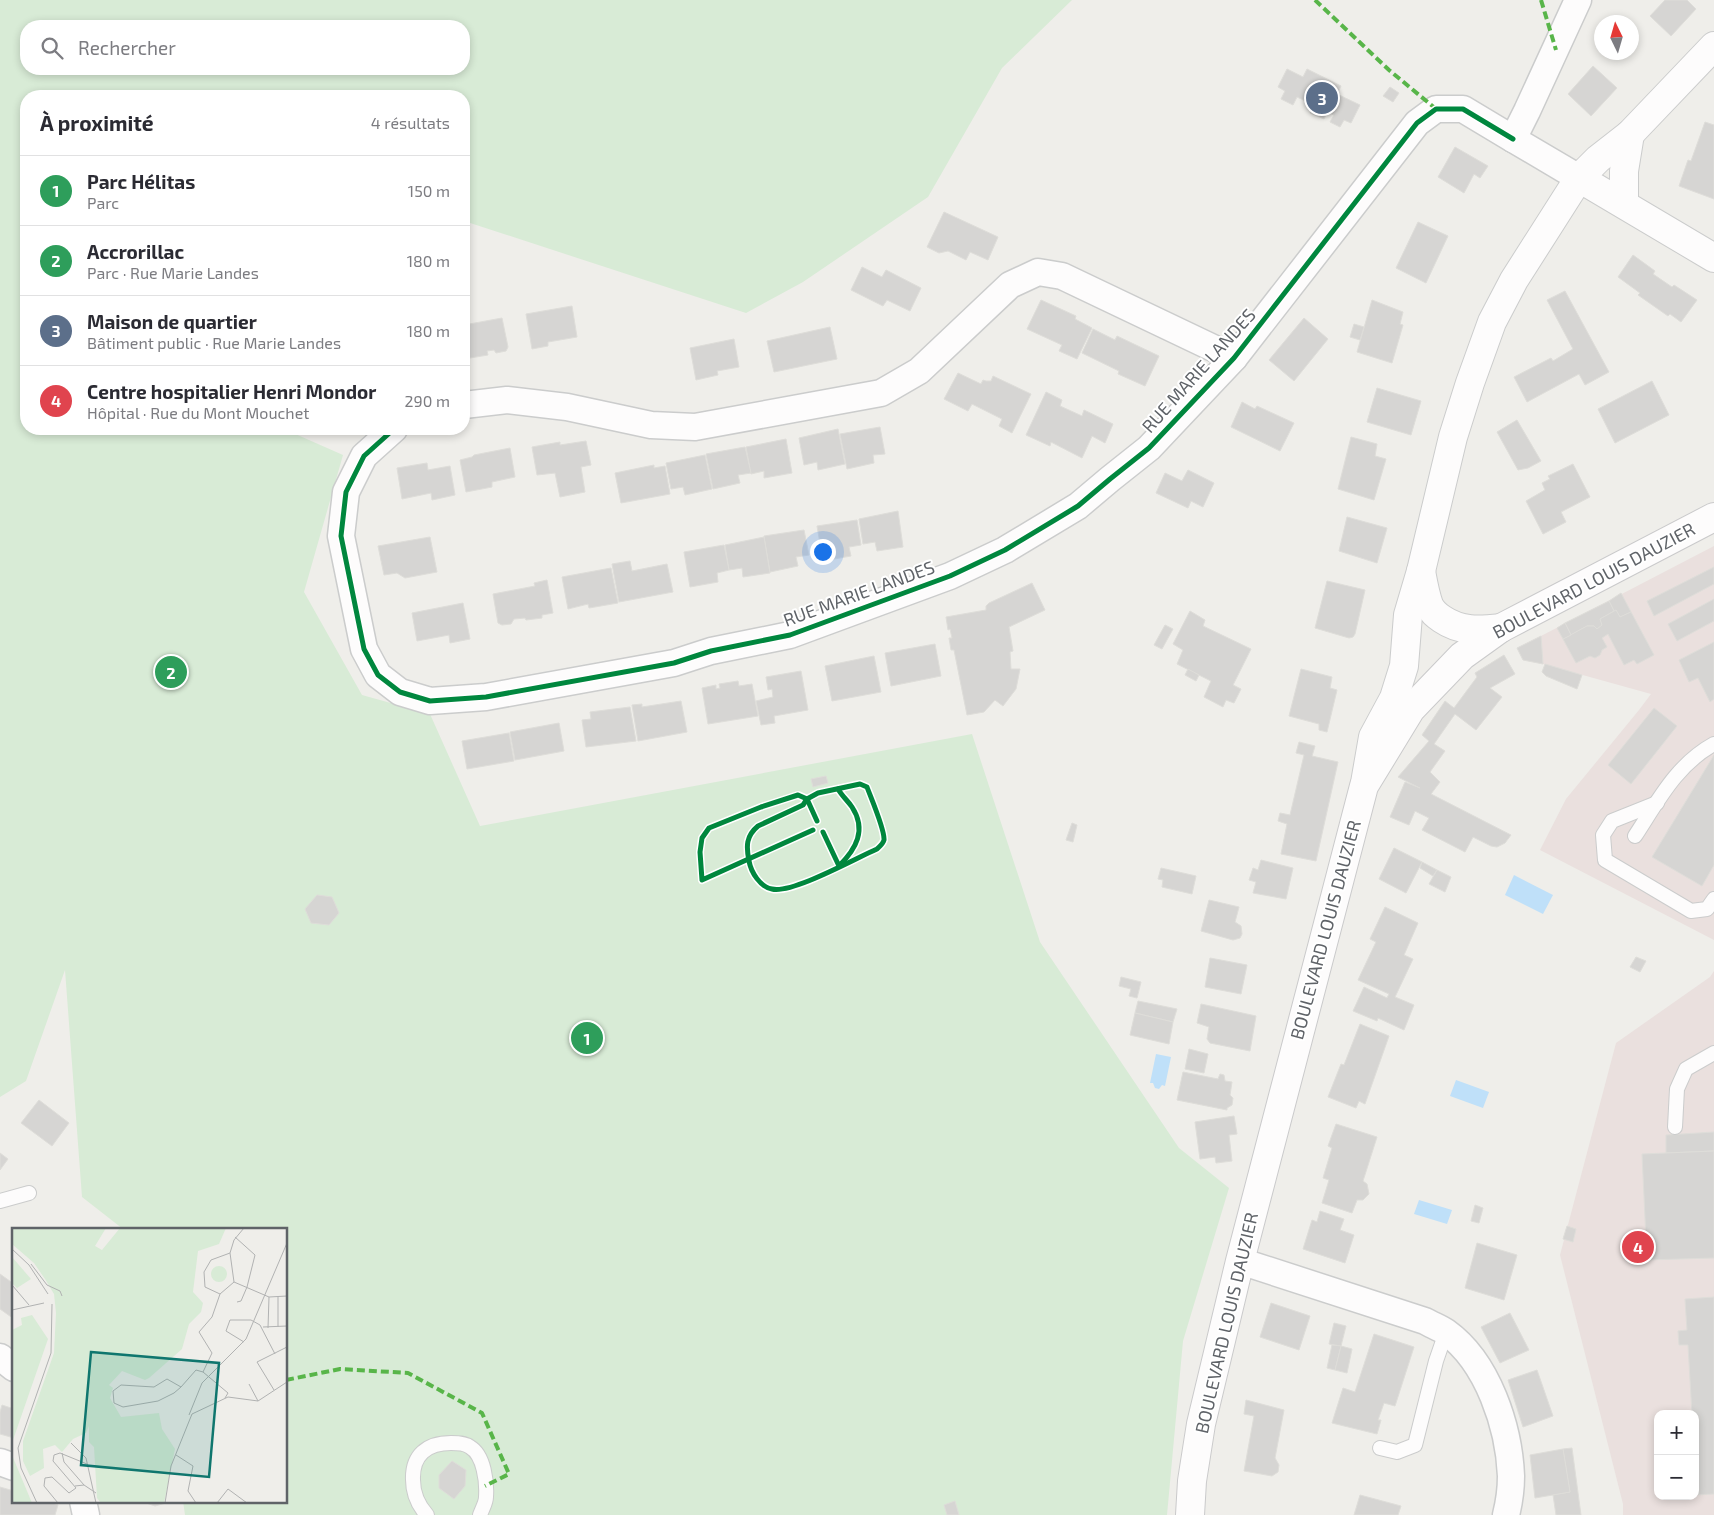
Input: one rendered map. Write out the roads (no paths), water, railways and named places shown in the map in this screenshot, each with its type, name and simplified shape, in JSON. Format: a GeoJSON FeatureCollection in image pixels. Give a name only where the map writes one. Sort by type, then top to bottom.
{"type":"FeatureCollection","features":[{"type":"Feature","properties":{"kind":"street"},"geometry":{"type":"LineString","coordinates":[[1578,0],[1513,139],[1714,258]]}},
{"type":"Feature","properties":{"kind":"street"},"geometry":{"type":"LineString","coordinates":[[1364,786],[1373,737],[1394,698],[1404,666],[1408,615],[1421,571],[1453,437],[1492,322],[1514,280],[1579,178],[1598,158],[1630,134],[1714,46]]}},
{"type":"Feature","properties":{"kind":"street","name":"RUE MARIE LANDES"},"geometry":{"type":"LineString","coordinates":[[387,435],[364,456],[346,492],[341,536],[364,649],[378,675],[400,692],[430,701],[486,697],[674,663],[711,651],[790,635],[950,576],[1005,550],[1078,506],[1149,448],[1234,358],[1417,123],[1436,110],[1462,109],[1513,139]]}},
{"type":"Feature","properties":{"kind":"street"},"geometry":{"type":"LineString","coordinates":[[1617,200],[1630,134]]}},
{"type":"Feature","properties":{"kind":"street"},"geometry":{"type":"LineString","coordinates":[[1550,222],[1577,206],[1617,200]]}},
{"type":"Feature","properties":{"kind":"street","name":"RUE MARIE LANDES"},"geometry":{"type":"LineString","coordinates":[[470,405],[507,400],[567,407],[651,425],[695,427],[881,393],[919,371],[1010,286],[1038,272],[1062,276],[1234,358]]}},
{"type":"Feature","properties":{"kind":"street","name":"BOULEVARD LOUIS DAUZIER"},"geometry":{"type":"LineString","coordinates":[[1190,1515],[1192,1481],[1201,1424],[1240,1261],[1364,786],[1411,709],[1462,656],[1501,628],[1714,517]]}},
{"type":"Feature","properties":{"kind":"street"},"geometry":{"type":"LineString","coordinates":[[1421,571],[1429,605],[1434,614],[1449,624],[1465,630],[1501,628]]}},
{"type":"Feature","properties":{"kind":"street"},"geometry":{"type":"LineString","coordinates":[[1240,1261],[1425,1321],[1446,1332],[1462,1346],[1476,1363],[1492,1394],[1505,1432],[1511,1477],[1506,1515]]}},
{"type":"Feature","properties":{"kind":"street"},"geometry":{"type":"LineString","coordinates":[[0,1358],[12,1367]]}},
{"type":"Feature","properties":{"kind":"street"},"geometry":{"type":"LineString","coordinates":[[83,1502],[86,1515]]}},
{"type":"Feature","properties":{"kind":"lane"},"geometry":{"type":"LineString","coordinates":[[1635,836],[1675,775],[1705,749],[1714,744]]}},
{"type":"Feature","properties":{"kind":"lane"},"geometry":{"type":"LineString","coordinates":[[1657,803],[1612,821],[1603,836],[1605,860],[1691,911],[1707,909],[1714,899]]}},
{"type":"Feature","properties":{"kind":"lane"},"geometry":{"type":"LineString","coordinates":[[1675,1127],[1677,1089],[1686,1069],[1714,1053]]}},
{"type":"Feature","properties":{"kind":"lane"},"geometry":{"type":"LineString","coordinates":[[0,1201],[29,1194]]}},
{"type":"Feature","properties":{"kind":"lane"},"geometry":{"type":"LineString","coordinates":[[1380,1448],[1397,1452],[1415,1445],[1436,1361],[1446,1332]]}},
{"type":"Feature","properties":{"kind":"lane"},"geometry":{"type":"LineString","coordinates":[[427,1515],[413,1490],[413,1472],[416,1459],[428,1448],[443,1443],[458,1443],[471,1447],[482,1461],[486,1498],[480,1515]]}},
{"type":"Feature","properties":{"kind":"water"},"geometry":{"type":"Polygon","coordinates":[[[1514,875],[1553,895],[1543,914],[1505,895],[1514,875]]]}},
{"type":"Feature","properties":{"kind":"water"},"geometry":{"type":"Polygon","coordinates":[[[1156,1054],[1171,1057],[1165,1086],[1162,1085],[1159,1089],[1155,1088],[1153,1083],[1150,1083],[1156,1054]]]}},
{"type":"Feature","properties":{"kind":"water"},"geometry":{"type":"Polygon","coordinates":[[[1456,1080],[1489,1092],[1483,1108],[1450,1096],[1456,1080]]]}},
{"type":"Feature","properties":{"kind":"water"},"geometry":{"type":"Polygon","coordinates":[[[1419,1200],[1452,1210],[1447,1224],[1414,1214],[1419,1200]]]}},
{"type":"Feature","properties":{"kind":"place","name":"Maison de quartier"},"geometry":{"type":"Point","coordinates":[1322,98]}},
{"type":"Feature","properties":{"kind":"place","name":"Accrorillac"},"geometry":{"type":"Point","coordinates":[171,672]}},
{"type":"Feature","properties":{"kind":"place","name":"Parc Hélitas"},"geometry":{"type":"Point","coordinates":[587,1038]}},
{"type":"Feature","properties":{"kind":"place","name":"Centre hospitalier Henri Mondor"},"geometry":{"type":"Point","coordinates":[1638,1247]}}]}
